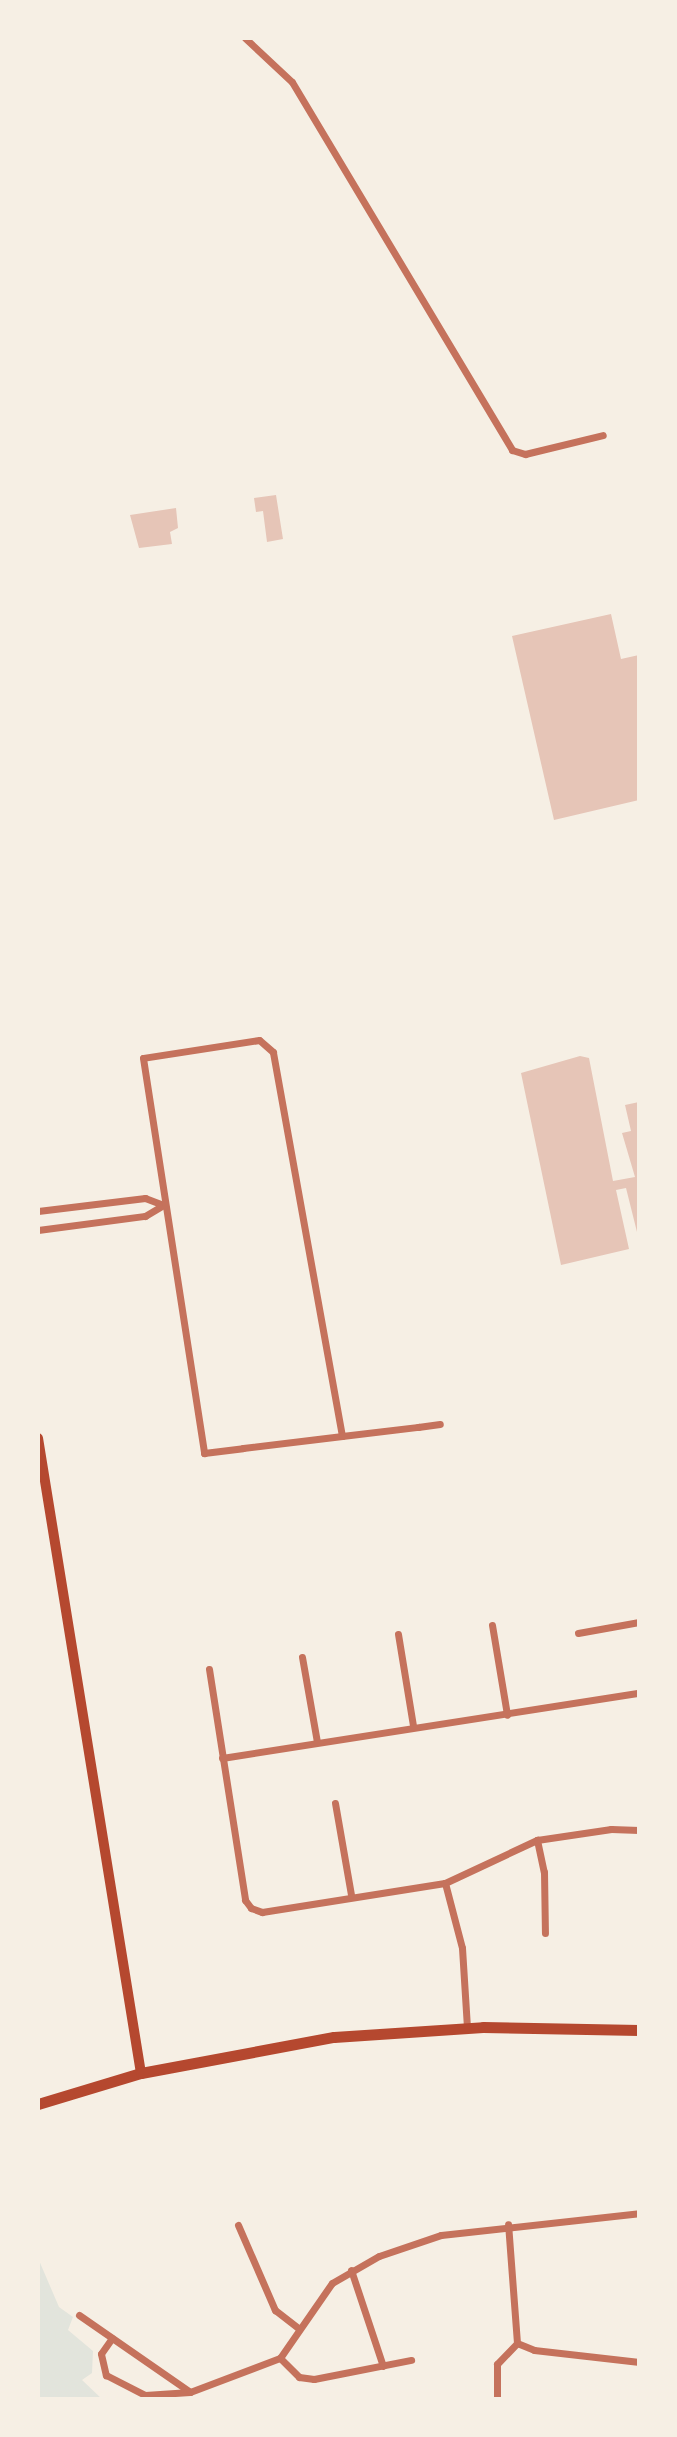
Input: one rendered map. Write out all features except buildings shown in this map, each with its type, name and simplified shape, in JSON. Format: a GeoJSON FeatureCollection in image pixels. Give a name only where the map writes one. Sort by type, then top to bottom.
{"type":"FeatureCollection","features":[{"type":"Feature","properties":{"kind":"main road"},"geometry":{"type":"LineString","coordinates":[[38,1438],[141,2073]]}},
{"type":"Feature","properties":{"kind":"main road"},"geometry":{"type":"LineString","coordinates":[[38,2104],[141,2073],[334,2037],[467,2028],[639,2030]]}},
{"type":"Feature","properties":{"kind":"street"},"geometry":{"type":"LineString","coordinates":[[245,38],[292,82],[512,450],[525,454],[603,435]]}},
{"type":"Feature","properties":{"kind":"street"},"geometry":{"type":"LineString","coordinates":[[342,1436],[273,1052],[259,1040],[143,1058],[163,1205],[204,1453],[440,1424]]}},
{"type":"Feature","properties":{"kind":"street"},"geometry":{"type":"LineString","coordinates":[[38,1211],[145,1198],[163,1205]]}},
{"type":"Feature","properties":{"kind":"street"},"geometry":{"type":"LineString","coordinates":[[38,1230],[145,1216],[163,1205]]}},
{"type":"Feature","properties":{"kind":"street"},"geometry":{"type":"LineString","coordinates":[[578,1633],[639,1622]]}},
{"type":"Feature","properties":{"kind":"street"},"geometry":{"type":"LineString","coordinates":[[492,1625],[507,1715]]}},
{"type":"Feature","properties":{"kind":"street"},"geometry":{"type":"LineString","coordinates":[[398,1634],[413,1726]]}},
{"type":"Feature","properties":{"kind":"street"},"geometry":{"type":"LineString","coordinates":[[302,1657],[317,1742]]}},
{"type":"Feature","properties":{"kind":"street"},"geometry":{"type":"LineString","coordinates":[[209,1669],[245,1900],[251,1908],[262,1912],[351,1895],[445,1883],[537,1840],[611,1829],[639,1830]]}},
{"type":"Feature","properties":{"kind":"street"},"geometry":{"type":"LineString","coordinates":[[222,1758],[639,1693]]}},
{"type":"Feature","properties":{"kind":"street"},"geometry":{"type":"LineString","coordinates":[[335,1803],[351,1895]]}},
{"type":"Feature","properties":{"kind":"street"},"geometry":{"type":"LineString","coordinates":[[537,1840],[544,1872],[545,1933]]}},
{"type":"Feature","properties":{"kind":"street"},"geometry":{"type":"LineString","coordinates":[[445,1883],[460,1933],[467,2028]]}},
{"type":"Feature","properties":{"kind":"street"},"geometry":{"type":"LineString","coordinates":[[112,2338],[101,2354],[106,2375],[145,2395],[190,2392],[280,2358],[318,2298],[351,2270],[441,2235],[508,2224],[639,2213]]}},
{"type":"Feature","properties":{"kind":"street"},"geometry":{"type":"LineString","coordinates":[[508,2224],[517,2343]]}},
{"type":"Feature","properties":{"kind":"street"},"geometry":{"type":"LineString","coordinates":[[238,2225],[275,2310],[298,2328]]}},
{"type":"Feature","properties":{"kind":"street"},"geometry":{"type":"LineString","coordinates":[[351,2270],[383,2366]]}},
{"type":"Feature","properties":{"kind":"street"},"geometry":{"type":"LineString","coordinates":[[79,2315],[190,2392]]}},
{"type":"Feature","properties":{"kind":"street"},"geometry":{"type":"LineString","coordinates":[[517,2343],[534,2350],[639,2362]]}},
{"type":"Feature","properties":{"kind":"street"},"geometry":{"type":"LineString","coordinates":[[497,2399],[500,2355],[517,2343]]}},
{"type":"Feature","properties":{"kind":"street"},"geometry":{"type":"LineString","coordinates":[[280,2358],[299,2377],[314,2379],[411,2360]]}},
{"type":"Feature","properties":{"kind":"shaded area"},"geometry":{"type":"Polygon","coordinates":[[[38,2258],[59,2307],[73,2317],[68,2330],[93,2351],[92,2373],[82,2380],[102,2399],[38,2399],[38,2258]]]}}]}
